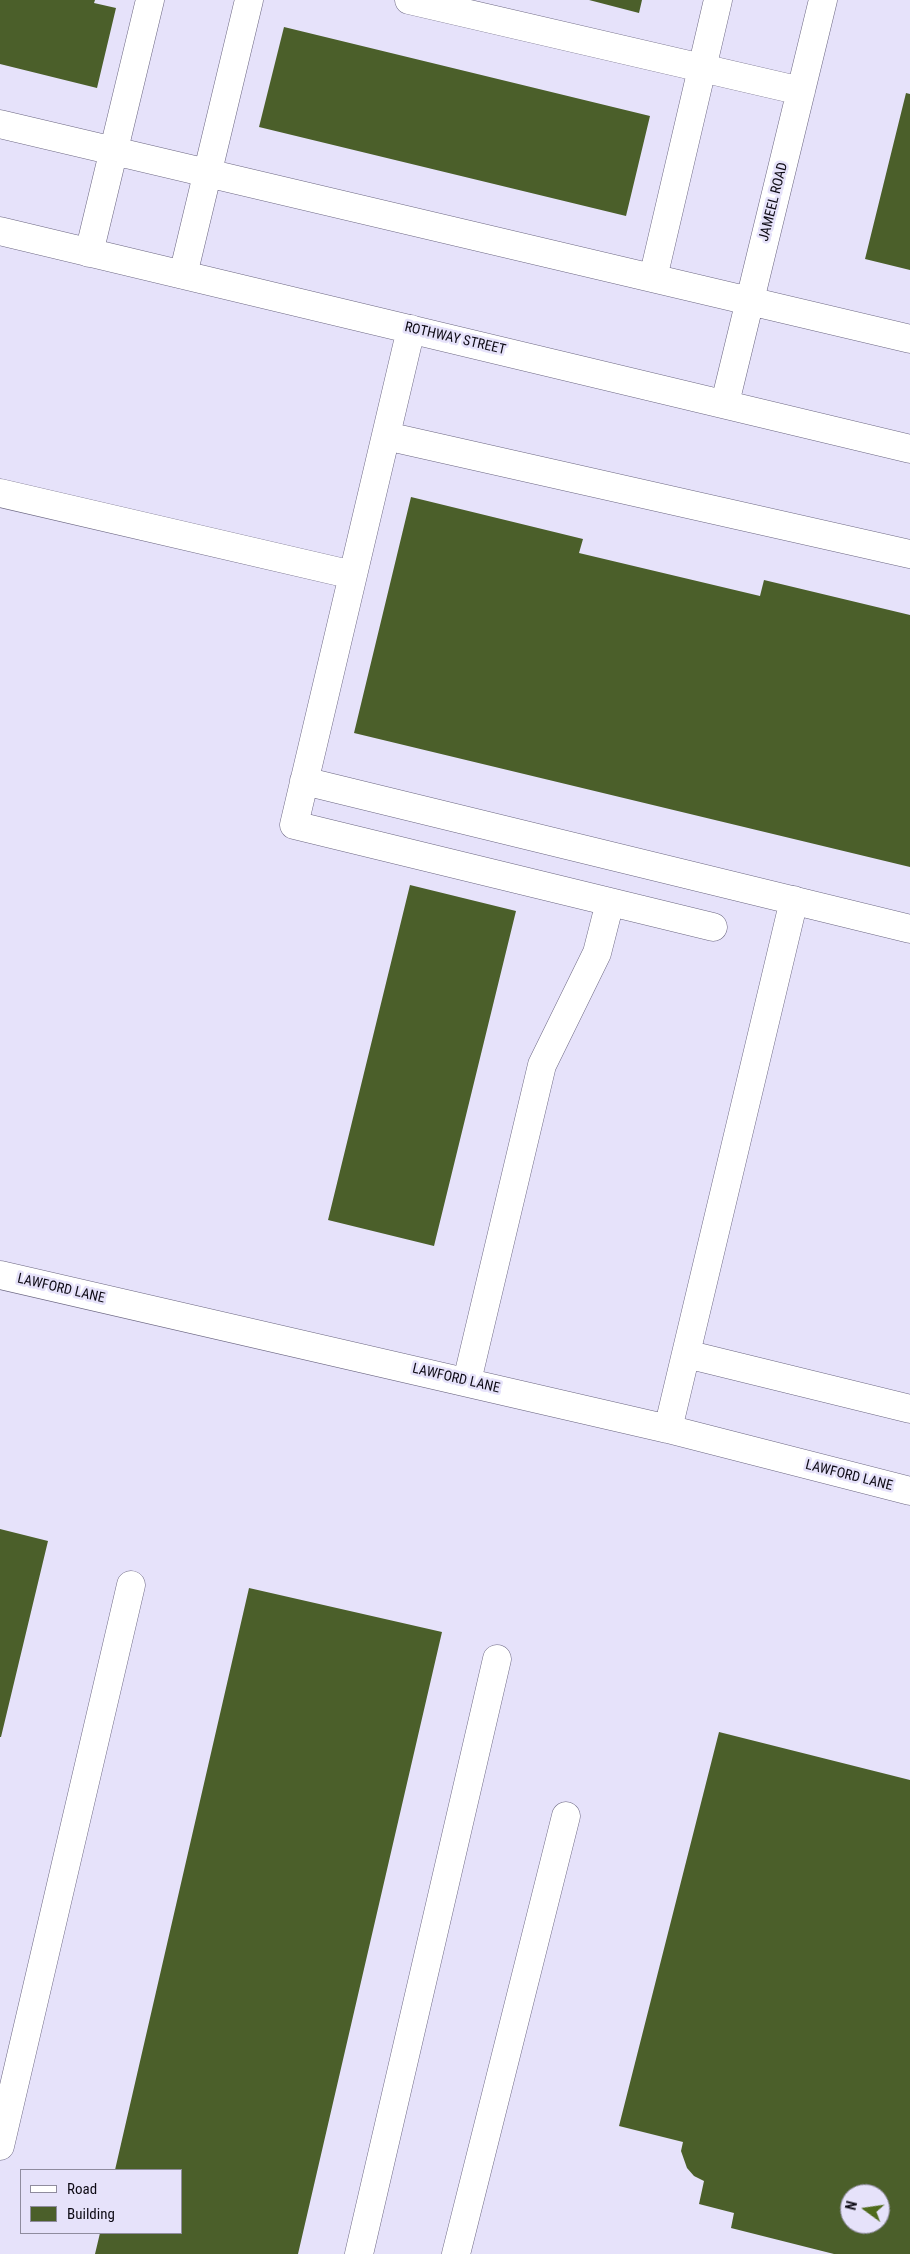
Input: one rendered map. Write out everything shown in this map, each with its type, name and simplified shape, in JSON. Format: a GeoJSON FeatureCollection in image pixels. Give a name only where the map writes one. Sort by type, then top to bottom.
{"type":"FeatureCollection","features":[{"type":"Feature","properties":{"kind":"street"},"geometry":{"type":"LineString","coordinates":[[89,253],[150,0]]}},
{"type":"Feature","properties":{"kind":"street"},"geometry":{"type":"LineString","coordinates":[[183,275],[249,0]]}},
{"type":"Feature","properties":{"kind":"street"},"geometry":{"type":"LineString","coordinates":[[409,0],[471,7],[702,68],[801,91]]}},
{"type":"Feature","properties":{"kind":"street"},"geometry":{"type":"LineString","coordinates":[[653,278],[718,0]]}},
{"type":"Feature","properties":{"kind":"street","name":"JAMEEL ROAD"},"geometry":{"type":"LineString","coordinates":[[725,403],[823,0]]}},
{"type":"Feature","properties":{"kind":"street"},"geometry":{"type":"LineString","coordinates":[[0,124],[910,339]]}},
{"type":"Feature","properties":{"kind":"street","name":"ROTHWAY STREET"},"geometry":{"type":"LineString","coordinates":[[0,231],[910,448]]}},
{"type":"Feature","properties":{"kind":"street"},"geometry":{"type":"LineString","coordinates":[[411,329],[294,825],[713,927]]}},
{"type":"Feature","properties":{"kind":"street"},"geometry":{"type":"LineString","coordinates":[[386,436],[909,551]]}},
{"type":"Feature","properties":{"kind":"street"},"geometry":{"type":"LineString","coordinates":[[0,493],[353,575]]}},
{"type":"Feature","properties":{"kind":"street"},"geometry":{"type":"LineString","coordinates":[[304,781],[910,929]]}},
{"type":"Feature","properties":{"kind":"street"},"geometry":{"type":"LineString","coordinates":[[668,1429],[794,900]]}},
{"type":"Feature","properties":{"kind":"street"},"geometry":{"type":"LineString","coordinates":[[467,1381],[542,1065],[597,953],[610,902]]}},
{"type":"Feature","properties":{"kind":"street","name":"LAWFORD LANE"},"geometry":{"type":"LineString","coordinates":[[0,1275],[467,1381],[668,1429],[910,1491]]}},
{"type":"Feature","properties":{"kind":"street"},"geometry":{"type":"LineString","coordinates":[[686,1354],[910,1409]]}},
{"type":"Feature","properties":{"kind":"street"},"geometry":{"type":"LineString","coordinates":[[0,2146],[131,1585]]}},
{"type":"Feature","properties":{"kind":"street"},"geometry":{"type":"LineString","coordinates":[[359,2254],[497,1659]]}},
{"type":"Feature","properties":{"kind":"street"},"geometry":{"type":"LineString","coordinates":[[456,2254],[566,1816]]}},
{"type":"Feature","properties":{"kind":"building"},"geometry":{"type":"Polygon","coordinates":[[[0,0],[95,0],[94,3],[116,8],[97,88],[0,64],[0,0]]]}},
{"type":"Feature","properties":{"kind":"building"},"geometry":{"type":"Polygon","coordinates":[[[589,0],[642,0],[639,13],[589,0]]]}},
{"type":"Feature","properties":{"kind":"building"},"geometry":{"type":"Polygon","coordinates":[[[284,27],[650,116],[626,216],[259,127],[284,27]]]}},
{"type":"Feature","properties":{"kind":"building"},"geometry":{"type":"Polygon","coordinates":[[[906,93],[910,94],[910,270],[865,259],[906,93]]]}},
{"type":"Feature","properties":{"kind":"building"},"geometry":{"type":"Polygon","coordinates":[[[411,497],[583,539],[579,553],[760,596],[764,580],[910,615],[910,867],[354,733],[411,497]]]}},
{"type":"Feature","properties":{"kind":"building"},"geometry":{"type":"Polygon","coordinates":[[[410,885],[516,911],[434,1246],[328,1220],[410,885]]]}},
{"type":"Feature","properties":{"kind":"building"},"geometry":{"type":"Polygon","coordinates":[[[0,1529],[48,1541],[1,1737],[0,1737],[0,1529]]]}},
{"type":"Feature","properties":{"kind":"building"},"geometry":{"type":"Polygon","coordinates":[[[249,1588],[442,1632],[298,2254],[95,2254],[100,2234],[182,2234],[182,2169],[115,2169],[249,1588]]]}},
{"type":"Feature","properties":{"kind":"building"},"geometry":{"type":"Polygon","coordinates":[[[719,1732],[910,1780],[910,2254],[834,2254],[731,2228],[734,2213],[699,2204],[704,2181],[694,2176],[687,2168],[681,2151],[683,2142],[619,2126],[719,1732]]]}}]}
